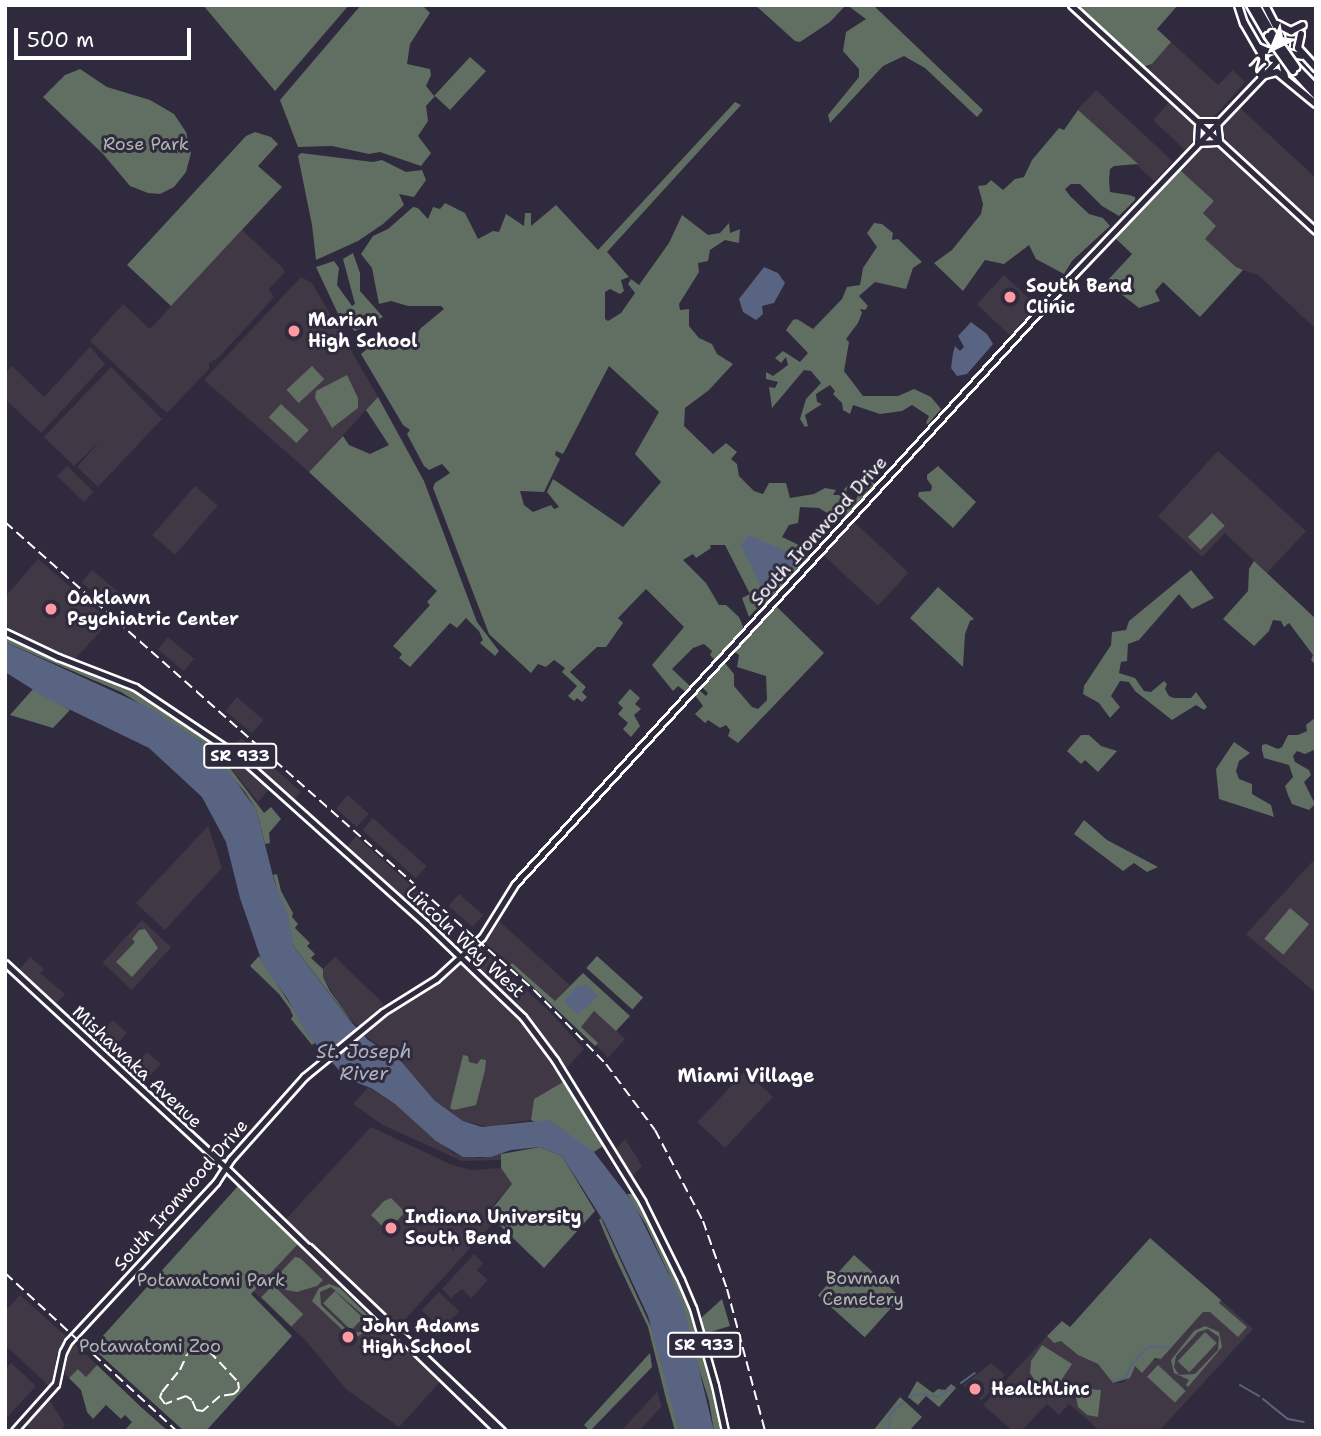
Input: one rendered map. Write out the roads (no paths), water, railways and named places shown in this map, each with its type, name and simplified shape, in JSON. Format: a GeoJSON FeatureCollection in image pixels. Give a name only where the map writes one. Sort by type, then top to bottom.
{"type":"FeatureCollection","features":[{"type":"Feature","properties":{"kind":"highway"},"geometry":{"type":"LineString","coordinates":[[1238,5],[1264,59],[1261,73],[1275,72],[1316,104]]}},
{"type":"Feature","properties":{"kind":"highway"},"geometry":{"type":"LineString","coordinates":[[1250,5],[1316,96]]}},
{"type":"Feature","properties":{"kind":"highway"},"geometry":{"type":"LineString","coordinates":[[1256,5],[1270,34]]}},
{"type":"Feature","properties":{"kind":"highway"},"geometry":{"type":"LineString","coordinates":[[1265,5],[1276,23],[1283,73],[1289,81]]}},
{"type":"Feature","properties":{"kind":"highway"},"geometry":{"type":"LineString","coordinates":[[1276,23],[1287,31],[1303,25]]}},
{"type":"Feature","properties":{"kind":"highway"},"geometry":{"type":"LineString","coordinates":[[1301,34],[1297,46],[1306,59]]}},
{"type":"Feature","properties":{"kind":"highway"},"geometry":{"type":"LineString","coordinates":[[1256,45],[1267,51],[1294,52],[1316,68]]}},
{"type":"Feature","properties":{"kind":"highway"},"geometry":{"type":"LineString","coordinates":[[1295,69],[1316,88]]}},
{"type":"Feature","properties":{"kind":"main road"},"geometry":{"type":"LineString","coordinates":[[1071,5],[1316,231]]}},
{"type":"Feature","properties":{"kind":"main road","name":"South Ironwood Drive"},"geometry":{"type":"LineString","coordinates":[[14,1431],[56,1384],[68,1342],[216,1182],[225,1167],[322,1060],[365,1026],[429,984],[462,957],[487,931],[516,883],[1281,53]]}},
{"type":"Feature","properties":{"kind":"main road"},"geometry":{"type":"LineString","coordinates":[[1196,121],[1217,121],[1220,143]]}},
{"type":"Feature","properties":{"kind":"main road"},"geometry":{"type":"LineString","coordinates":[[1196,121],[1200,131],[1197,143],[1209,140],[1220,143]]}},
{"type":"Feature","properties":{"kind":"main road","name":"Lincoln Way West"},"geometry":{"type":"LineString","coordinates":[[5,632],[58,657],[135,687],[236,754],[462,957],[518,1012],[540,1039],[642,1201],[690,1299],[715,1385],[724,1431]]}},
{"type":"Feature","properties":{"kind":"main road","name":"Mishawaka Avenue"},"geometry":{"type":"LineString","coordinates":[[5,963],[225,1167],[502,1431]]}},
{"type":"Feature","properties":{"kind":"main road","name":"Mishawaka Avenue"},"geometry":{"type":"LineString","coordinates":[[280,1221],[496,1431]]}},
{"type":"Feature","properties":{"kind":"water"},"geometry":{"type":"Polygon","coordinates":[[[764,267],[778,273],[785,283],[774,303],[762,306],[763,314],[756,320],[743,312],[739,299],[764,267]]]}},
{"type":"Feature","properties":{"kind":"water"},"geometry":{"type":"Polygon","coordinates":[[[971,322],[987,334],[993,344],[967,374],[957,376],[951,368],[953,353],[955,346],[960,351],[964,347],[958,336],[971,322]]]}},
{"type":"Feature","properties":{"kind":"water"},"geometry":{"type":"Polygon","coordinates":[[[748,535],[783,550],[792,550],[798,556],[769,592],[762,589],[741,545],[748,535]]]}},
{"type":"Feature","properties":{"kind":"water","name":"St. Joseph River"},"geometry":{"type":"Polygon","coordinates":[[[5,642],[150,708],[200,741],[223,764],[256,809],[274,880],[288,915],[294,947],[351,1022],[368,1040],[399,1059],[435,1101],[463,1121],[482,1127],[549,1120],[594,1152],[634,1204],[683,1303],[714,1431],[679,1431],[648,1316],[604,1222],[562,1156],[540,1147],[511,1150],[491,1157],[463,1157],[436,1141],[395,1104],[371,1088],[347,1079],[306,1033],[287,998],[263,965],[240,898],[226,842],[202,797],[149,748],[48,699],[5,672],[5,642]]]}},
{"type":"Feature","properties":{"kind":"water"},"geometry":{"type":"Polygon","coordinates":[[[585,984],[598,996],[577,1015],[564,1001],[576,987],[585,984]]]}},
{"type":"Feature","properties":{"kind":"waterway"},"geometry":{"type":"LineString","coordinates":[[1113,1381],[1125,1378],[1133,1362],[1148,1347],[1168,1347]]}},
{"type":"Feature","properties":{"kind":"waterway"},"geometry":{"type":"LineString","coordinates":[[961,1383],[975,1373]]}},
{"type":"Feature","properties":{"kind":"waterway"},"geometry":{"type":"LineString","coordinates":[[1240,1385],[1259,1396]]}},
{"type":"Feature","properties":{"kind":"waterway"},"geometry":{"type":"LineString","coordinates":[[909,1397],[920,1394],[938,1397],[954,1387]]}},
{"type":"Feature","properties":{"kind":"waterway"},"geometry":{"type":"LineString","coordinates":[[1263,1399],[1288,1419],[1304,1422]]}},
{"type":"Feature","properties":{"kind":"waterway"},"geometry":{"type":"LineString","coordinates":[[888,1431],[891,1413],[904,1402]]}},
{"type":"Feature","properties":{"kind":"railway"},"geometry":{"type":"LineString","coordinates":[[5,522],[534,990],[606,1064],[655,1130],[703,1221],[727,1289],[765,1431]]}},
{"type":"Feature","properties":{"kind":"railway"},"geometry":{"type":"LineString","coordinates":[[5,1273],[177,1431]]}},
{"type":"Feature","properties":{"kind":"railway"},"geometry":{"type":"LineString","coordinates":[[197,1346],[209,1351],[238,1382],[239,1389],[234,1394],[220,1396],[203,1411],[196,1410],[192,1400],[186,1396],[165,1404],[160,1397],[162,1392],[180,1370],[187,1354],[197,1346]]}},
{"type":"Feature","properties":{"kind":"place","name":"South Bend Clinic"},"geometry":{"type":"Point","coordinates":[1010,297]}},
{"type":"Feature","properties":{"kind":"place","name":"Marian High School"},"geometry":{"type":"Point","coordinates":[294,331]}},
{"type":"Feature","properties":{"kind":"place","name":"Oaklawn Psychiatric Center"},"geometry":{"type":"Point","coordinates":[51,609]}},
{"type":"Feature","properties":{"kind":"place","name":"Indiana University South Bend"},"geometry":{"type":"Point","coordinates":[391,1228]}},
{"type":"Feature","properties":{"kind":"place","name":"John Adams High School"},"geometry":{"type":"Point","coordinates":[348,1337]}},
{"type":"Feature","properties":{"kind":"place","name":"HealthLinc"},"geometry":{"type":"Point","coordinates":[975,1389]}},
{"type":"Feature","properties":{"kind":"district","name":"Miami Village"},"geometry":{"type":"Point","coordinates":[746,1076]}},
{"type":"Feature","properties":{"kind":"park label","name":"Rose Park"},"geometry":{"type":"Point","coordinates":[146,144]}},
{"type":"Feature","properties":{"kind":"park label","name":"Potawatomi Park"},"geometry":{"type":"Point","coordinates":[211,1280]}},
{"type":"Feature","properties":{"kind":"park label","name":"Bowman Cemetery"},"geometry":{"type":"Point","coordinates":[863,1289]}},
{"type":"Feature","properties":{"kind":"park label","name":"Potawatomi Zoo"},"geometry":{"type":"Point","coordinates":[150,1346]}}]}
